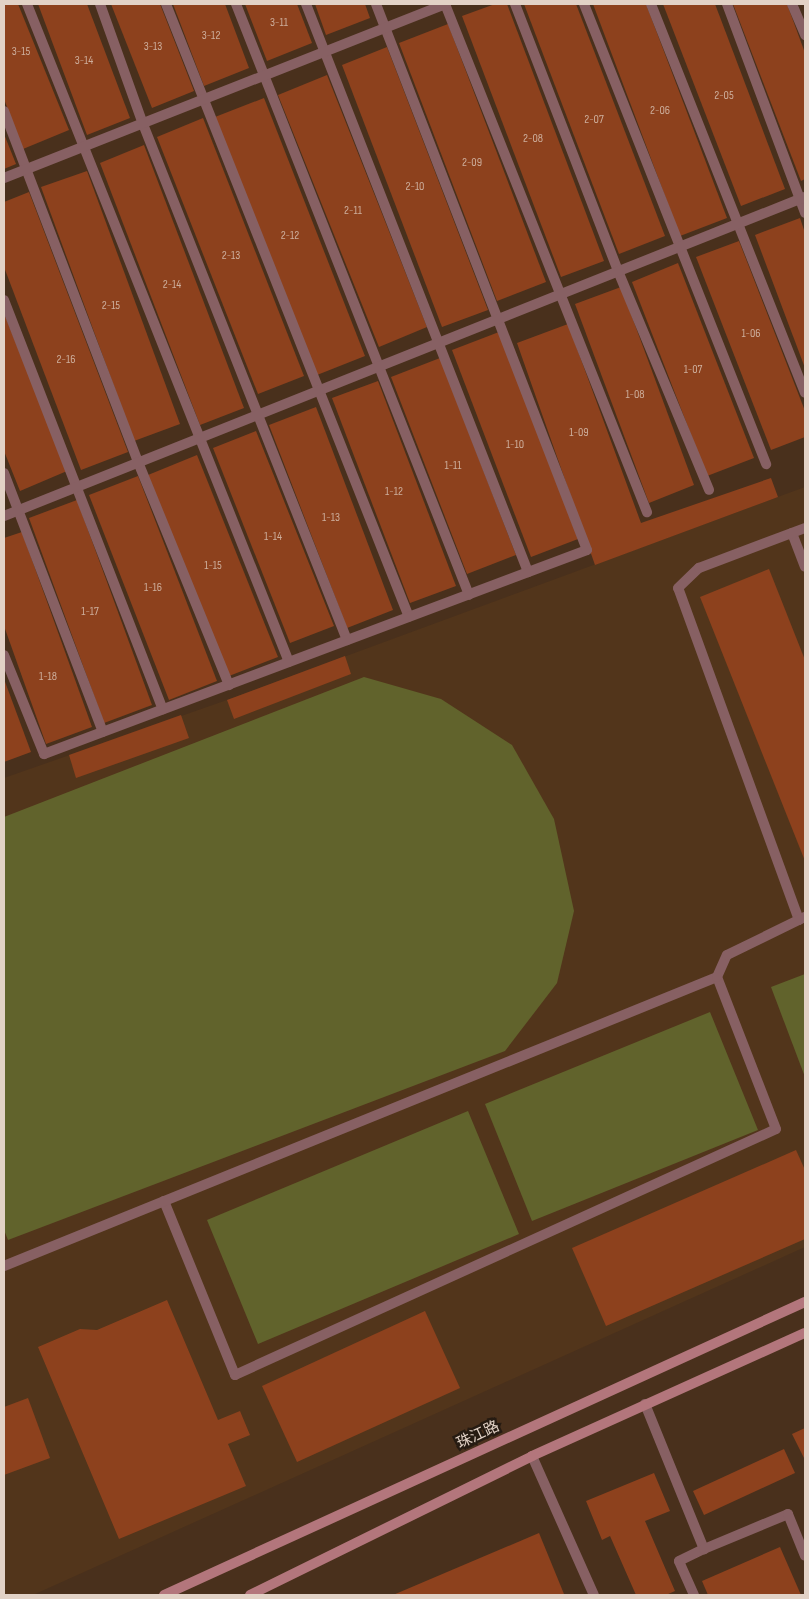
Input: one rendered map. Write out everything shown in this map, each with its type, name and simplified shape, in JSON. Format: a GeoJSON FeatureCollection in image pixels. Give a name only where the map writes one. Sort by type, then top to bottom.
{"type":"FeatureCollection","features":[{"type":"Feature","properties":{"kind":"main road","name":"珠江路"},"geometry":{"type":"LineString","coordinates":[[164,1595],[805,1302]]}},
{"type":"Feature","properties":{"kind":"main road"},"geometry":{"type":"LineString","coordinates":[[250,1595],[532,1456],[805,1333]]}},
{"type":"Feature","properties":{"kind":"street"},"geometry":{"type":"LineString","coordinates":[[27,4],[197,439],[289,662]]}},
{"type":"Feature","properties":{"kind":"street"},"geometry":{"type":"LineString","coordinates":[[100,4],[143,124],[347,640]]}},
{"type":"Feature","properties":{"kind":"street"},"geometry":{"type":"LineString","coordinates":[[166,4],[202,100],[409,617]]}},
{"type":"Feature","properties":{"kind":"street"},"geometry":{"type":"LineString","coordinates":[[236,4],[469,595]]}},
{"type":"Feature","properties":{"kind":"street"},"geometry":{"type":"LineString","coordinates":[[306,4],[441,342],[528,572]]}},
{"type":"Feature","properties":{"kind":"street"},"geometry":{"type":"LineString","coordinates":[[4,656],[44,754],[588,550],[376,4]]}},
{"type":"Feature","properties":{"kind":"street"},"geometry":{"type":"LineString","coordinates":[[4,178],[446,4],[647,512]]}},
{"type":"Feature","properties":{"kind":"street"},"geometry":{"type":"LineString","coordinates":[[515,4],[618,272],[709,490]]}},
{"type":"Feature","properties":{"kind":"street"},"geometry":{"type":"LineString","coordinates":[[584,4],[678,248],[766,464]]}},
{"type":"Feature","properties":{"kind":"street"},"geometry":{"type":"LineString","coordinates":[[651,4],[805,392]]}},
{"type":"Feature","properties":{"kind":"street"},"geometry":{"type":"LineString","coordinates":[[727,4],[803,198],[805,213]]}},
{"type":"Feature","properties":{"kind":"street"},"geometry":{"type":"LineString","coordinates":[[792,4],[805,36]]}},
{"type":"Feature","properties":{"kind":"street"},"geometry":{"type":"LineString","coordinates":[[4,111],[138,462],[229,685]]}},
{"type":"Feature","properties":{"kind":"street"},"geometry":{"type":"LineString","coordinates":[[4,516],[803,198]]}},
{"type":"Feature","properties":{"kind":"street"},"geometry":{"type":"LineString","coordinates":[[4,300],[163,709]]}},
{"type":"Feature","properties":{"kind":"street"},"geometry":{"type":"LineString","coordinates":[[4,472],[103,732]]}},
{"type":"Feature","properties":{"kind":"street"},"geometry":{"type":"LineString","coordinates":[[4,1266],[717,977],[728,955],[802,918],[678,588],[700,568],[805,528]]}},
{"type":"Feature","properties":{"kind":"street"},"geometry":{"type":"LineString","coordinates":[[792,533],[805,567]]}},
{"type":"Feature","properties":{"kind":"street"},"geometry":{"type":"LineString","coordinates":[[164,1201],[235,1375],[776,1130],[717,977]]}},
{"type":"Feature","properties":{"kind":"street"},"geometry":{"type":"LineString","coordinates":[[645,1404],[704,1549]]}},
{"type":"Feature","properties":{"kind":"street"},"geometry":{"type":"LineString","coordinates":[[532,1456],[594,1595]]}},
{"type":"Feature","properties":{"kind":"street"},"geometry":{"type":"LineString","coordinates":[[694,1595],[679,1561],[788,1514],[805,1556]]}},
{"type":"Feature","properties":{"kind":"shaded area"},"geometry":{"type":"Polygon","coordinates":[[[805,487],[805,1247],[33,1595],[4,1595],[4,778],[227,700],[805,487]]]}},
{"type":"Feature","properties":{"kind":"green space"},"geometry":{"type":"Polygon","coordinates":[[[364,677],[441,699],[512,745],[554,819],[574,911],[557,983],[505,1051],[8,1240],[4,1230],[4,817],[364,677]]]}},
{"type":"Feature","properties":{"kind":"green space"},"geometry":{"type":"Polygon","coordinates":[[[805,974],[805,1077],[771,987],[805,974]]]}},
{"type":"Feature","properties":{"kind":"green space"},"geometry":{"type":"Polygon","coordinates":[[[710,1012],[758,1130],[532,1221],[485,1104],[710,1012]]]}},
{"type":"Feature","properties":{"kind":"green space"},"geometry":{"type":"Polygon","coordinates":[[[468,1111],[519,1234],[258,1344],[207,1220],[468,1111]]]}},
{"type":"Feature","properties":{"kind":"building"},"geometry":{"type":"Polygon","coordinates":[[[4,4],[18,4],[69,130],[23,149],[4,99],[4,4]]]}},
{"type":"Feature","properties":{"kind":"building"},"geometry":{"type":"Polygon","coordinates":[[[38,4],[87,4],[130,118],[87,135],[38,4]]]}},
{"type":"Feature","properties":{"kind":"building"},"geometry":{"type":"Polygon","coordinates":[[[111,4],[160,4],[194,91],[152,108],[111,4]]]}},
{"type":"Feature","properties":{"kind":"building"},"geometry":{"type":"Polygon","coordinates":[[[173,4],[225,4],[249,68],[204,86],[173,4]]]}},
{"type":"Feature","properties":{"kind":"building"},"geometry":{"type":"Polygon","coordinates":[[[245,4],[297,4],[312,43],[267,61],[245,4]]]}},
{"type":"Feature","properties":{"kind":"building"},"geometry":{"type":"Polygon","coordinates":[[[315,4],[365,4],[370,18],[326,35],[315,4]]]}},
{"type":"Feature","properties":{"kind":"building"},"geometry":{"type":"Polygon","coordinates":[[[495,4],[507,4],[604,261],[561,277],[462,16],[495,4]]]}},
{"type":"Feature","properties":{"kind":"building"},"geometry":{"type":"Polygon","coordinates":[[[524,4],[576,4],[665,236],[619,254],[524,4]]]}},
{"type":"Feature","properties":{"kind":"building"},"geometry":{"type":"Polygon","coordinates":[[[593,4],[646,4],[727,218],[680,236],[593,4]]]}},
{"type":"Feature","properties":{"kind":"building"},"geometry":{"type":"Polygon","coordinates":[[[663,4],[715,4],[785,189],[741,206],[663,4]]]}},
{"type":"Feature","properties":{"kind":"building"},"geometry":{"type":"Polygon","coordinates":[[[733,4],[787,4],[805,53],[805,179],[801,181],[733,4]]]}},
{"type":"Feature","properties":{"kind":"building"},"geometry":{"type":"Polygon","coordinates":[[[448,24],[546,282],[497,301],[399,43],[448,24]]]}},
{"type":"Feature","properties":{"kind":"building"},"geometry":{"type":"Polygon","coordinates":[[[387,47],[488,310],[442,327],[342,65],[387,47]]]}},
{"type":"Feature","properties":{"kind":"building"},"geometry":{"type":"Polygon","coordinates":[[[327,75],[427,327],[379,347],[278,95],[327,75]]]}},
{"type":"Feature","properties":{"kind":"building"},"geometry":{"type":"Polygon","coordinates":[[[264,98],[365,356],[317,375],[215,117],[264,98]]]}},
{"type":"Feature","properties":{"kind":"building"},"geometry":{"type":"Polygon","coordinates":[[[203,118],[304,376],[258,394],[157,137],[203,118]]]}},
{"type":"Feature","properties":{"kind":"building"},"geometry":{"type":"Polygon","coordinates":[[[4,134],[16,164],[4,169],[4,134]]]}},
{"type":"Feature","properties":{"kind":"building"},"geometry":{"type":"Polygon","coordinates":[[[144,145],[244,408],[200,425],[100,163],[144,145]]]}},
{"type":"Feature","properties":{"kind":"building"},"geometry":{"type":"Polygon","coordinates":[[[87,171],[180,424],[134,441],[41,187],[87,171]]]}},
{"type":"Feature","properties":{"kind":"building"},"geometry":{"type":"Polygon","coordinates":[[[29,192],[128,452],[81,470],[4,267],[4,202],[29,192]]]}},
{"type":"Feature","properties":{"kind":"building"},"geometry":{"type":"Polygon","coordinates":[[[800,218],[805,233],[805,368],[755,235],[800,218]]]}},
{"type":"Feature","properties":{"kind":"building"},"geometry":{"type":"Polygon","coordinates":[[[739,241],[805,411],[805,437],[771,450],[696,257],[739,241]]]}},
{"type":"Feature","properties":{"kind":"building"},"geometry":{"type":"Polygon","coordinates":[[[678,263],[754,458],[707,476],[632,282],[678,263]]]}},
{"type":"Feature","properties":{"kind":"building"},"geometry":{"type":"Polygon","coordinates":[[[621,287],[694,485],[649,503],[575,304],[621,287]]]}},
{"type":"Feature","properties":{"kind":"building"},"geometry":{"type":"Polygon","coordinates":[[[4,313],[67,471],[20,491],[4,451],[4,313]]]}},
{"type":"Feature","properties":{"kind":"building"},"geometry":{"type":"Polygon","coordinates":[[[568,324],[641,523],[771,478],[778,497],[595,565],[517,343],[568,324]]]}},
{"type":"Feature","properties":{"kind":"building"},"geometry":{"type":"Polygon","coordinates":[[[499,332],[578,539],[531,557],[452,350],[499,332]]]}},
{"type":"Feature","properties":{"kind":"building"},"geometry":{"type":"Polygon","coordinates":[[[440,358],[516,555],[467,574],[391,377],[440,358]]]}},
{"type":"Feature","properties":{"kind":"building"},"geometry":{"type":"Polygon","coordinates":[[[378,381],[456,586],[410,603],[332,398],[378,381]]]}},
{"type":"Feature","properties":{"kind":"building"},"geometry":{"type":"Polygon","coordinates":[[[316,407],[393,610],[347,628],[269,425],[316,407]]]}},
{"type":"Feature","properties":{"kind":"building"},"geometry":{"type":"Polygon","coordinates":[[[256,431],[334,626],[290,643],[213,448],[256,431]]]}},
{"type":"Feature","properties":{"kind":"building"},"geometry":{"type":"Polygon","coordinates":[[[197,455],[278,657],[229,676],[148,475],[197,455]]]}},
{"type":"Feature","properties":{"kind":"building"},"geometry":{"type":"Polygon","coordinates":[[[138,476],[217,681],[169,700],[89,495],[138,476]]]}},
{"type":"Feature","properties":{"kind":"building"},"geometry":{"type":"Polygon","coordinates":[[[77,500],[152,705],[104,723],[29,518],[77,500]]]}},
{"type":"Feature","properties":{"kind":"building"},"geometry":{"type":"Polygon","coordinates":[[[22,532],[92,727],[46,744],[4,626],[4,538],[22,532]]]}},
{"type":"Feature","properties":{"kind":"building"},"geometry":{"type":"Polygon","coordinates":[[[769,569],[805,660],[805,861],[700,597],[769,569]]]}},
{"type":"Feature","properties":{"kind":"building"},"geometry":{"type":"Polygon","coordinates":[[[345,656],[351,674],[234,719],[227,700],[345,656]]]}},
{"type":"Feature","properties":{"kind":"building"},"geometry":{"type":"Polygon","coordinates":[[[4,679],[31,752],[4,762],[4,679]]]}},
{"type":"Feature","properties":{"kind":"building"},"geometry":{"type":"Polygon","coordinates":[[[181,715],[189,738],[76,778],[69,755],[181,715]]]}},
{"type":"Feature","properties":{"kind":"building"},"geometry":{"type":"Polygon","coordinates":[[[796,1150],[805,1170],[805,1239],[606,1326],[572,1248],[796,1150]]]}},
{"type":"Feature","properties":{"kind":"building"},"geometry":{"type":"Polygon","coordinates":[[[167,1300],[218,1420],[240,1411],[250,1435],[228,1444],[246,1486],[119,1539],[38,1347],[80,1329],[97,1330],[167,1300]]]}},
{"type":"Feature","properties":{"kind":"building"},"geometry":{"type":"Polygon","coordinates":[[[425,1311],[460,1388],[297,1462],[262,1386],[425,1311]]]}},
{"type":"Feature","properties":{"kind":"building"},"geometry":{"type":"Polygon","coordinates":[[[28,1398],[50,1458],[4,1475],[4,1407],[28,1398]]]}},
{"type":"Feature","properties":{"kind":"building"},"geometry":{"type":"Polygon","coordinates":[[[805,1428],[805,1460],[792,1434],[805,1428]]]}},
{"type":"Feature","properties":{"kind":"building"},"geometry":{"type":"Polygon","coordinates":[[[784,1449],[795,1473],[704,1515],[693,1491],[784,1449]]]}},
{"type":"Feature","properties":{"kind":"building"},"geometry":{"type":"Polygon","coordinates":[[[654,1473],[670,1511],[645,1521],[675,1591],[666,1595],[636,1595],[610,1536],[602,1540],[586,1501],[654,1473]]]}},
{"type":"Feature","properties":{"kind":"building"},"geometry":{"type":"Polygon","coordinates":[[[539,1533],[564,1594],[393,1595],[539,1533]]]}},
{"type":"Feature","properties":{"kind":"building"},"geometry":{"type":"Polygon","coordinates":[[[780,1547],[801,1595],[708,1595],[702,1581],[780,1547]]]}}]}
